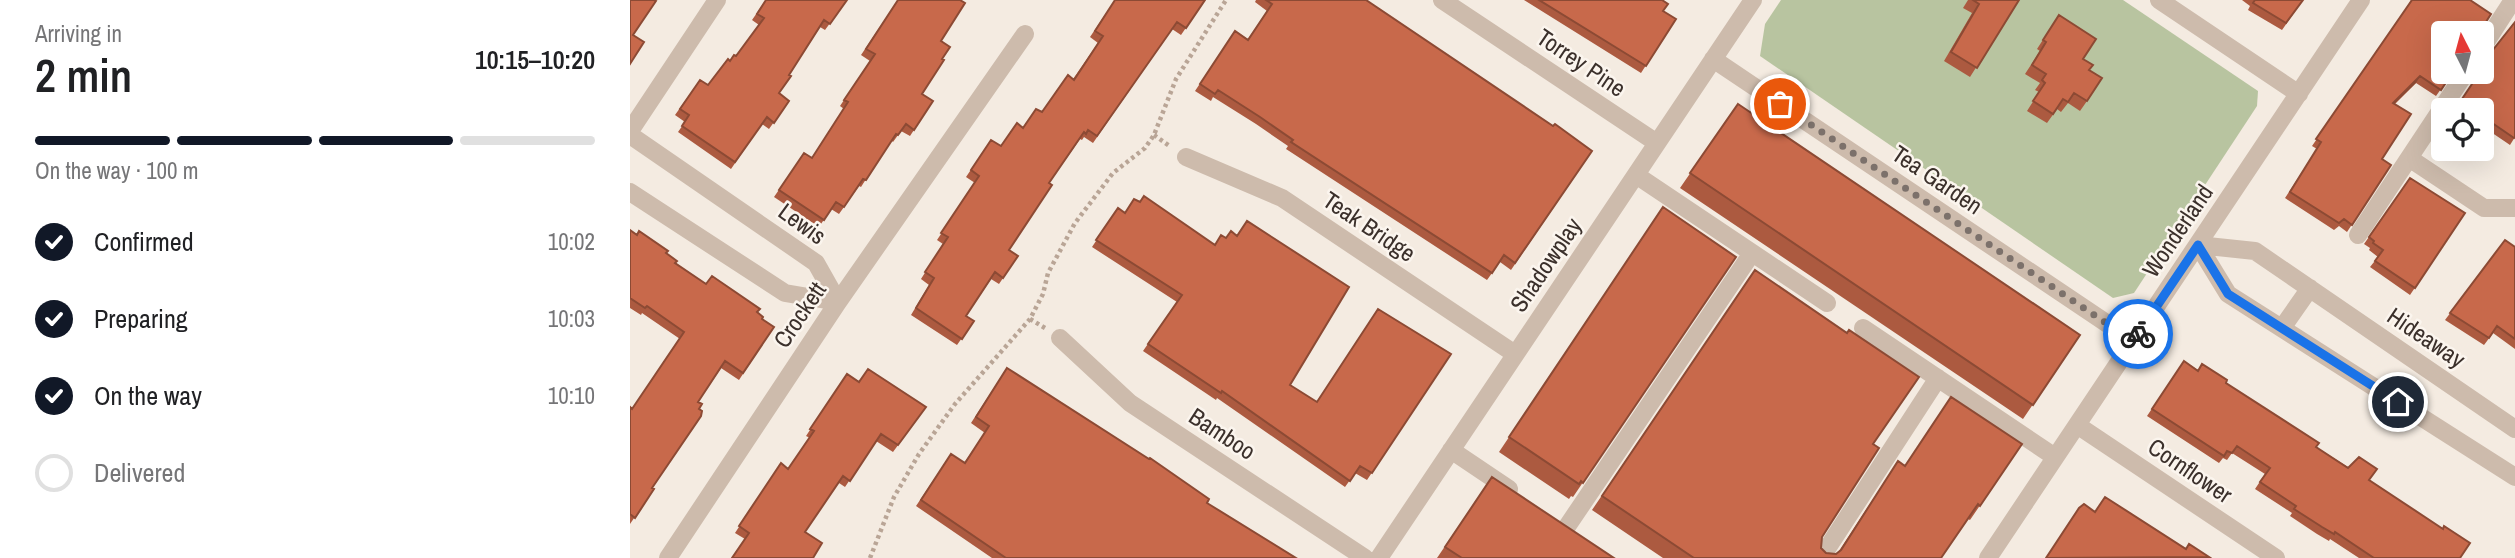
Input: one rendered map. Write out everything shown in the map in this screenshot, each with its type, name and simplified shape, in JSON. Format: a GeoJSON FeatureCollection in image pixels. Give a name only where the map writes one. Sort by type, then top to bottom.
{"type":"FeatureCollection","features":[{"type":"Feature","properties":{"kind":"street"},"geometry":{"type":"LineString","coordinates":[[630,133],[717,0]]}},
{"type":"Feature","properties":{"kind":"street","name":"Torrey Pine"},"geometry":{"type":"LineString","coordinates":[[1442,0],[1657,144]]}},
{"type":"Feature","properties":{"kind":"street","name":"Shadowplay"},"geometry":{"type":"LineString","coordinates":[[1379,558],[1753,0]]}},
{"type":"Feature","properties":{"kind":"street"},"geometry":{"type":"LineString","coordinates":[[2159,0],[2299,94]]}},
{"type":"Feature","properties":{"kind":"street","name":"Wonderland"},"geometry":{"type":"LineString","coordinates":[[1988,558],[2361,0]]}},
{"type":"Feature","properties":{"kind":"street"},"geometry":{"type":"LineString","coordinates":[[2494,29],[2513,0]]}},
{"type":"Feature","properties":{"kind":"street","name":"Crockett"},"geometry":{"type":"LineString","coordinates":[[668,558],[838,302],[1025,34]]}},
{"type":"Feature","properties":{"kind":"street","name":"Tea Garden"},"geometry":{"type":"LineString","coordinates":[[1713,59],[2133,341]]}},
{"type":"Feature","properties":{"kind":"street"},"geometry":{"type":"LineString","coordinates":[[2358,235],[2458,84]]}},
{"type":"Feature","properties":{"kind":"street","name":"Lewis"},"geometry":{"type":"LineString","coordinates":[[630,133],[816,263],[838,302]]}},
{"type":"Feature","properties":{"kind":"street","name":"Teak Bridge"},"geometry":{"type":"LineString","coordinates":[[1186,157],[1282,198],[1515,354]]}},
{"type":"Feature","properties":{"kind":"street"},"geometry":{"type":"LineString","coordinates":[[2409,158],[2484,208],[2515,208]]}},
{"type":"Feature","properties":{"kind":"street"},"geometry":{"type":"LineString","coordinates":[[1636,175],[1827,303]]}},
{"type":"Feature","properties":{"kind":"street"},"geometry":{"type":"LineString","coordinates":[[630,191],[785,293],[838,302]]}},
{"type":"Feature","properties":{"kind":"street"},"geometry":{"type":"LineString","coordinates":[[2198,245],[2228,294],[2515,477]]}},
{"type":"Feature","properties":{"kind":"street","name":"Hideaway"},"geometry":{"type":"LineString","coordinates":[[2198,245],[2255,251],[2515,429]]}},
{"type":"Feature","properties":{"kind":"street"},"geometry":{"type":"LineString","coordinates":[[1566,528],[1752,253]]}},
{"type":"Feature","properties":{"kind":"street"},"geometry":{"type":"LineString","coordinates":[[2282,328],[2310,288]]}},
{"type":"Feature","properties":{"kind":"street"},"geometry":{"type":"LineString","coordinates":[[1863,328],[2055,457]]}},
{"type":"Feature","properties":{"kind":"street","name":"Bamboo"},"geometry":{"type":"LineString","coordinates":[[1060,338],[1130,402],[1365,558]]}},
{"type":"Feature","properties":{"kind":"street"},"geometry":{"type":"LineString","coordinates":[[1821,558],[1938,378]]}},
{"type":"Feature","properties":{"kind":"street","name":"Cornflower"},"geometry":{"type":"LineString","coordinates":[[2077,425],[2276,558]]}},
{"type":"Feature","properties":{"kind":"street"},"geometry":{"type":"LineString","coordinates":[[1451,450],[1520,497]]}},
{"type":"Feature","properties":{"kind":"path"},"geometry":{"type":"LineString","coordinates":[[870,558],[894,497],[919,454],[955,404],[1030,319],[1043,295],[1048,273],[1075,223],[1113,173],[1156,136],[1176,79],[1226,0]]}},
{"type":"Feature","properties":{"kind":"path"},"geometry":{"type":"LineString","coordinates":[[1030,319],[1036,323]]}},
{"type":"Feature","properties":{"kind":"green space"},"geometry":{"type":"Polygon","coordinates":[[[1781,0],[2123,0],[2258,91],[2257,106],[2134,293],[2113,298],[1760,56],[1765,24],[1781,0]]]}},
{"type":"Feature","properties":{"kind":"building"},"geometry":{"type":"Polygon","coordinates":[[[630,0],[656,1],[633,35],[644,42],[630,64],[630,0]]]}},
{"type":"Feature","properties":{"kind":"building"},"geometry":{"type":"Polygon","coordinates":[[[766,0],[847,0],[830,24],[824,20],[789,75],[791,76],[779,93],[789,101],[774,123],[767,117],[735,162],[682,126],[689,115],[680,109],[700,80],[708,85],[728,59],[730,61],[736,56],[764,18],[757,14],[766,0]]]}},
{"type":"Feature","properties":{"kind":"building"},"geometry":{"type":"Polygon","coordinates":[[[898,0],[960,0],[965,3],[941,41],[950,47],[922,94],[933,101],[914,130],[906,124],[898,135],[896,134],[866,180],[863,179],[844,207],[836,202],[824,220],[779,190],[804,153],[812,158],[848,102],[844,100],[875,54],[866,49],[898,0]]]}},
{"type":"Feature","properties":{"kind":"building"},"geometry":{"type":"Polygon","coordinates":[[[1115,0],[1205,0],[1186,28],[1177,22],[1097,136],[1088,130],[1086,134],[1084,132],[1049,183],[1052,185],[1009,250],[1018,256],[1003,278],[995,272],[966,316],[974,321],[962,339],[916,308],[934,278],[925,272],[948,237],[941,233],[979,176],[971,170],[991,140],[1001,146],[1017,123],[1023,128],[1036,109],[1042,112],[1068,75],[1074,80],[1103,36],[1095,31],[1115,0]]]}},
{"type":"Feature","properties":{"kind":"building"},"geometry":{"type":"Polygon","coordinates":[[[1266,0],[1366,0],[1592,151],[1515,263],[1504,255],[1492,273],[1291,142],[1293,140],[1260,117],[1218,90],[1215,94],[1200,84],[1235,31],[1248,40],[1272,4],[1266,0]]]}},
{"type":"Feature","properties":{"kind":"building"},"geometry":{"type":"Polygon","coordinates":[[[1539,0],[1662,0],[1668,4],[1663,11],[1676,19],[1646,66],[1539,0]]]}},
{"type":"Feature","properties":{"kind":"building"},"geometry":{"type":"Polygon","coordinates":[[[1973,0],[2019,0],[1977,68],[1951,52],[1979,4],[1973,0]]]}},
{"type":"Feature","properties":{"kind":"building"},"geometry":{"type":"Polygon","coordinates":[[[2255,0],[2303,0],[2286,23],[2253,3],[2255,0]]]}},
{"type":"Feature","properties":{"kind":"building"},"geometry":{"type":"Polygon","coordinates":[[[2412,0],[2470,0],[2491,14],[2487,21],[2431,21],[2431,83],[2420,76],[2393,103],[2411,114],[2382,159],[2391,165],[2352,225],[2344,219],[2339,223],[2290,192],[2321,142],[2316,139],[2412,0]]]}},
{"type":"Feature","properties":{"kind":"building"},"geometry":{"type":"Polygon","coordinates":[[[2059,15],[2096,39],[2083,59],[2093,65],[2089,70],[2102,78],[2087,101],[2074,93],[2068,102],[2063,99],[2053,114],[2033,101],[2045,83],[2042,80],[2046,74],[2032,65],[2046,42],[2043,40],[2059,15]]]}},
{"type":"Feature","properties":{"kind":"building"},"geometry":{"type":"Polygon","coordinates":[[[2515,22],[2514,138],[2494,124],[2494,98],[2463,98],[2472,84],[2494,84],[2494,48],[2515,22]]]}},
{"type":"Feature","properties":{"kind":"building"},"geometry":{"type":"Polygon","coordinates":[[[2432,84],[2445,84],[2441,90],[2432,84]]]}},
{"type":"Feature","properties":{"kind":"building"},"geometry":{"type":"Polygon","coordinates":[[[1738,104],[2080,335],[2033,405],[1690,173],[1738,104]]]}},
{"type":"Feature","properties":{"kind":"building"},"geometry":{"type":"Polygon","coordinates":[[[2410,178],[2465,213],[2415,288],[2375,261],[2383,250],[2369,237],[2410,178]]]}},
{"type":"Feature","properties":{"kind":"building"},"geometry":{"type":"Polygon","coordinates":[[[1144,196],[1215,245],[1221,235],[1226,238],[1231,231],[1237,236],[1247,221],[1349,287],[1290,385],[1317,402],[1378,309],[1451,354],[1372,473],[1360,466],[1350,481],[1222,391],[1221,393],[1148,344],[1182,295],[1096,240],[1118,208],[1125,213],[1134,199],[1140,202],[1144,196]]]}},
{"type":"Feature","properties":{"kind":"building"},"geometry":{"type":"Polygon","coordinates":[[[1663,207],[1736,257],[1583,483],[1581,481],[1579,484],[1509,437],[1663,207]]]}},
{"type":"Feature","properties":{"kind":"building"},"geometry":{"type":"Polygon","coordinates":[[[630,230],[637,235],[639,231],[668,251],[666,253],[677,261],[675,263],[706,284],[712,276],[760,309],[757,312],[762,319],[774,327],[743,373],[725,361],[698,402],[702,404],[699,409],[702,411],[701,416],[635,518],[630,514],[630,407],[632,409],[684,332],[647,306],[645,308],[630,298],[630,230]]]}},
{"type":"Feature","properties":{"kind":"building"},"geometry":{"type":"Polygon","coordinates":[[[2505,240],[2515,247],[2515,339],[2497,326],[2489,338],[2450,313],[2505,240]]]}},
{"type":"Feature","properties":{"kind":"building"},"geometry":{"type":"Polygon","coordinates":[[[1755,270],[1847,333],[1849,330],[1919,377],[1873,444],[1879,448],[1822,537],[1821,548],[1826,553],[1836,554],[1841,550],[1898,461],[1905,466],[1951,397],[2022,444],[1941,558],[1694,558],[1602,496],[1755,270]]]}},
{"type":"Feature","properties":{"kind":"building"},"geometry":{"type":"Polygon","coordinates":[[[2184,361],[2198,371],[2202,364],[2227,380],[2226,383],[2319,443],[2316,447],[2348,468],[2359,457],[2377,469],[2369,480],[2443,529],[2444,526],[2470,543],[2460,558],[2374,558],[2294,509],[2296,506],[2260,482],[2270,468],[2237,446],[2232,453],[2227,451],[2224,456],[2152,409],[2184,361]]]}},
{"type":"Feature","properties":{"kind":"building"},"geometry":{"type":"Polygon","coordinates":[[[1007,368],[1150,458],[1209,499],[1207,503],[1296,558],[1006,558],[921,500],[951,454],[965,463],[989,426],[976,417],[1007,368]]]}},
{"type":"Feature","properties":{"kind":"building"},"geometry":{"type":"Polygon","coordinates":[[[868,369],[926,407],[898,445],[881,434],[850,481],[843,476],[805,532],[822,543],[813,558],[732,558],[749,533],[739,526],[781,463],[788,469],[814,431],[810,429],[847,374],[859,382],[868,369]]]}},
{"type":"Feature","properties":{"kind":"building"},"geometry":{"type":"Polygon","coordinates":[[[1492,477],[1614,558],[1462,558],[1445,547],[1492,477]]]}},
{"type":"Feature","properties":{"kind":"building"},"geometry":{"type":"Polygon","coordinates":[[[2105,497],[2186,549],[2189,544],[2209,557],[2046,558],[2079,508],[2084,504],[2095,512],[2105,497]]]}},
{"type":"Feature","properties":{"kind":"way so far"},"geometry":{"type":"LineString","coordinates":[[1780,104],[2133,341],[2138,334]]}},
{"type":"Feature","properties":{"kind":"route"},"geometry":{"type":"LineString","coordinates":[[2138,334],[2198,245],[2228,294],[2398,402]]}}]}
